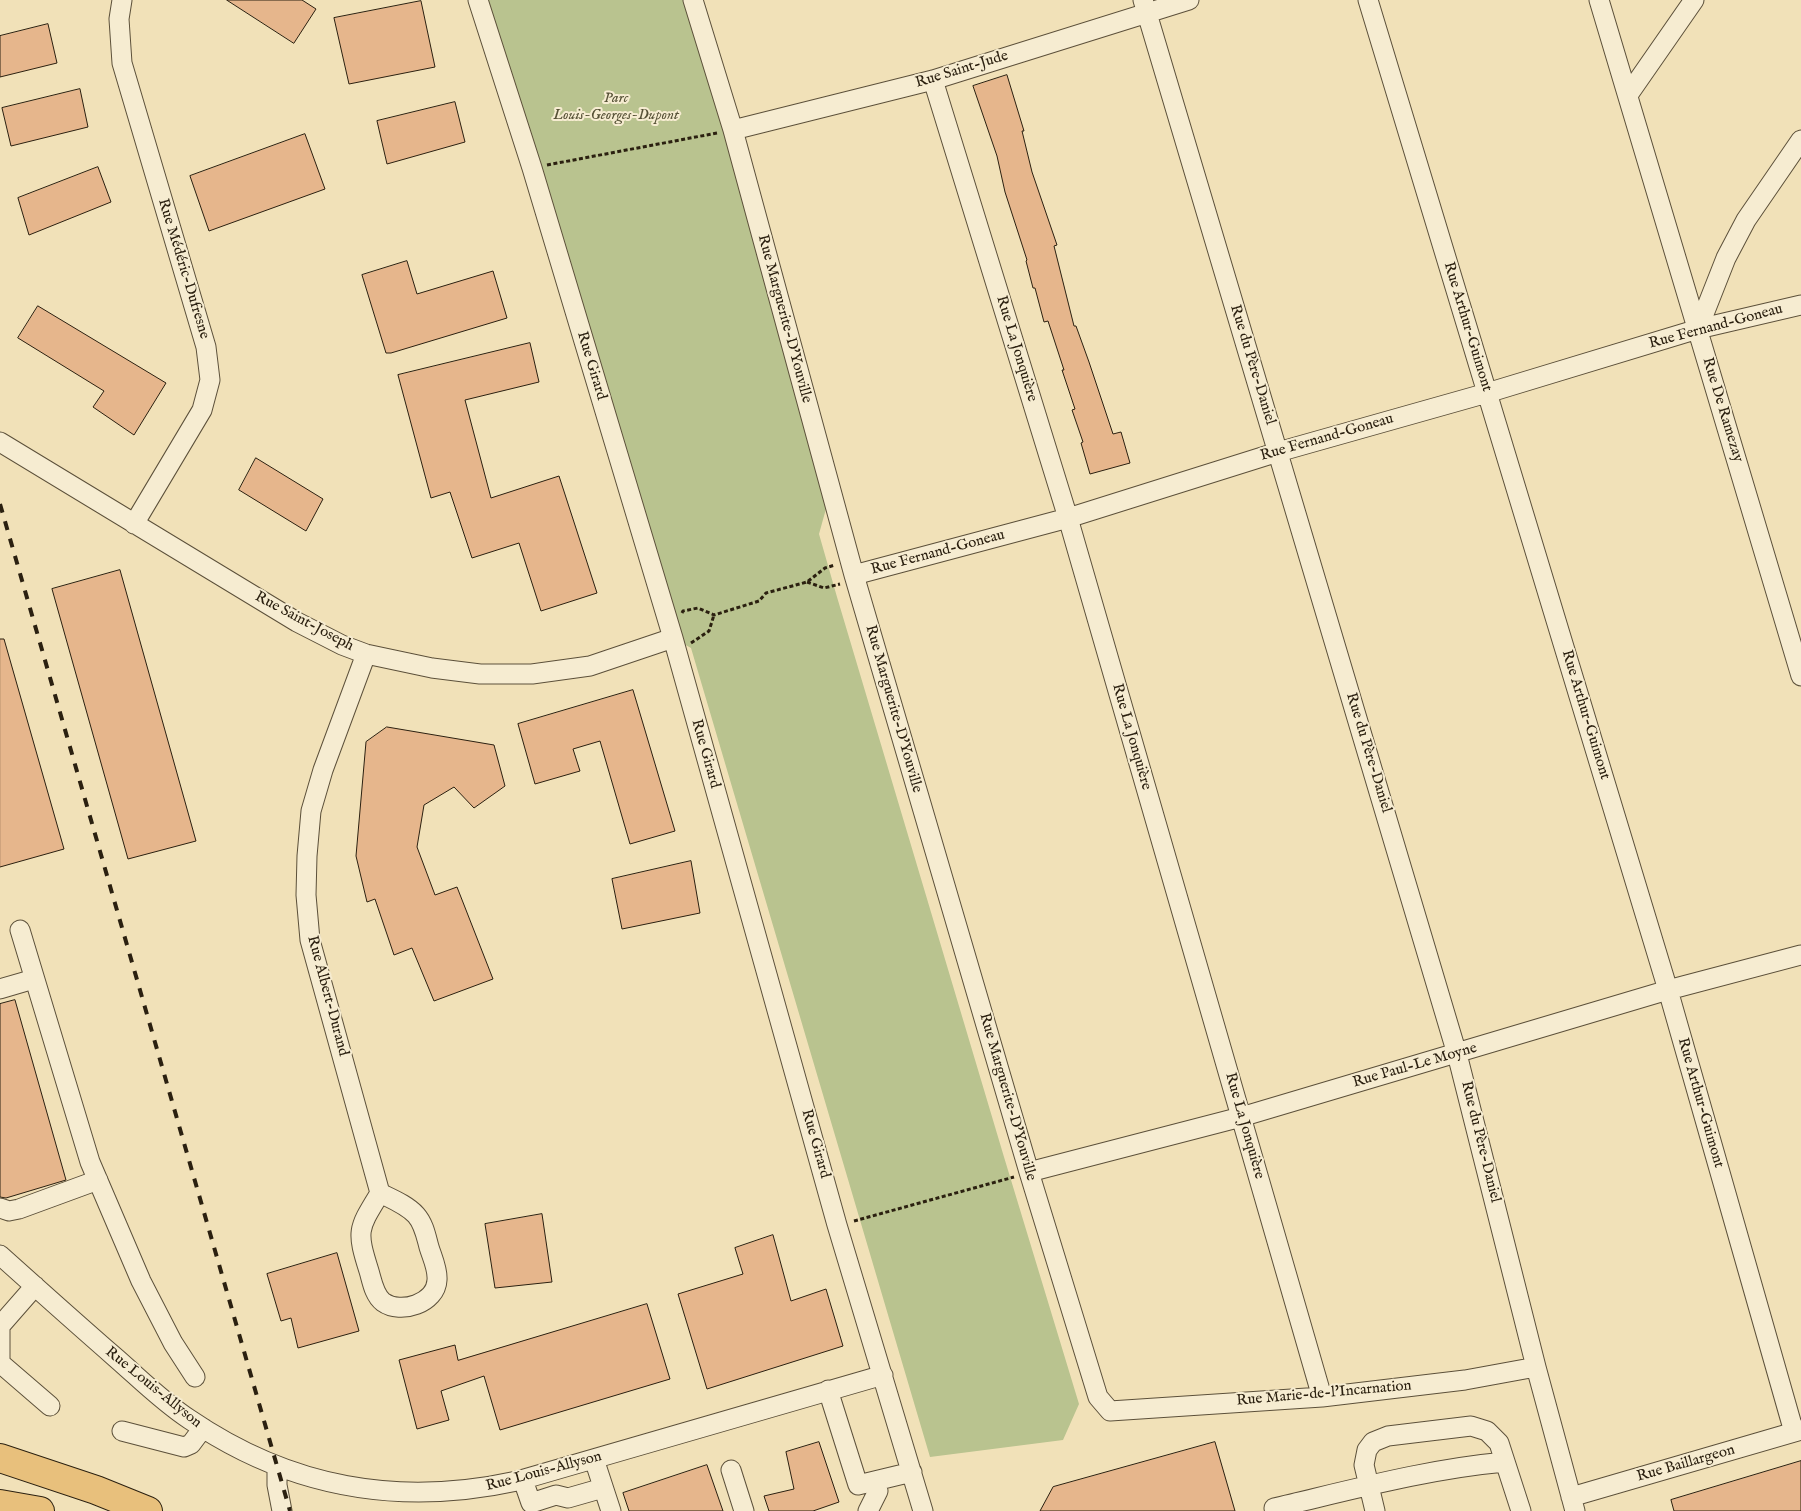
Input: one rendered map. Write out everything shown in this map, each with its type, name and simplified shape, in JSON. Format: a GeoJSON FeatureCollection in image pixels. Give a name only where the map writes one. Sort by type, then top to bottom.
{"type":"FeatureCollection","features":[{"type":"Feature","properties":{"kind":"highway"},"geometry":{"type":"LineString","coordinates":[[0,1458],[96,1490],[148,1511]]}},
{"type":"Feature","properties":{"kind":"highway"},"geometry":{"type":"LineString","coordinates":[[0,1504],[40,1511]]}},
{"type":"Feature","properties":{"kind":"street","name":"Rue Médéric-Dufresne"},"geometry":{"type":"LineString","coordinates":[[122,0],[118,19],[122,63],[206,346],[210,380],[202,410],[134,524]]}},
{"type":"Feature","properties":{"kind":"street","name":"Rue Girard"},"geometry":{"type":"LineString","coordinates":[[478,0],[532,168],[673,638],[837,1226],[923,1511]]}},
{"type":"Feature","properties":{"kind":"street","name":"Rue Marguerite-D'Youville"},"geometry":{"type":"LineString","coordinates":[[692,0],[733,130],[854,575],[1029,1172],[1098,1397],[1110,1411]]}},
{"type":"Feature","properties":{"kind":"street","name":"Rue Saint-Jude"},"geometry":{"type":"LineString","coordinates":[[733,130],[933,80],[1145,6],[1188,0]]}},
{"type":"Feature","properties":{"kind":"street","name":"Rue Arthur-Guimont"},"geometry":{"type":"LineString","coordinates":[[1368,0],[1668,990],[1797,1431]]}},
{"type":"Feature","properties":{"kind":"street","name":"Rue De Ramezay"},"geometry":{"type":"LineString","coordinates":[[1599,0],[1801,676]]}},
{"type":"Feature","properties":{"kind":"street"},"geometry":{"type":"LineString","coordinates":[[1628,95],[1694,0]]}},
{"type":"Feature","properties":{"kind":"street","name":"Rue du Père-Daniel"},"geometry":{"type":"LineString","coordinates":[[1145,6],[1457,1054],[1570,1506]]}},
{"type":"Feature","properties":{"kind":"street","name":"Rue La Jonquière"},"geometry":{"type":"LineString","coordinates":[[933,80],[1068,518],[1322,1396]]}},
{"type":"Feature","properties":{"kind":"street"},"geometry":{"type":"LineString","coordinates":[[1698,329],[1726,258],[1746,220],[1801,140]]}},
{"type":"Feature","properties":{"kind":"street","name":"Rue Fernand-Goneau"},"geometry":{"type":"LineString","coordinates":[[854,575],[1068,518],[1278,452],[1487,393],[1698,329],[1801,305]]}},
{"type":"Feature","properties":{"kind":"street","name":"Rue Saint-Joseph"},"geometry":{"type":"LineString","coordinates":[[0,442],[297,622],[342,645],[366,654],[432,668],[480,674],[532,674],[590,666],[673,638]]}},
{"type":"Feature","properties":{"kind":"street","name":"Rue Albert-Durand"},"geometry":{"type":"LineString","coordinates":[[366,654],[323,770],[311,811],[306,856],[306,895],[310,940],[380,1193]]}},
{"type":"Feature","properties":{"kind":"street"},"geometry":{"type":"LineString","coordinates":[[20,930],[90,1162],[141,1281],[173,1343],[195,1377]]}},
{"type":"Feature","properties":{"kind":"street","name":"Rue Paul-Le Moyne"},"geometry":{"type":"LineString","coordinates":[[1029,1172],[1240,1117],[1668,990],[1801,955]]}},
{"type":"Feature","properties":{"kind":"street"},"geometry":{"type":"LineString","coordinates":[[0,989],[34,979]]}},
{"type":"Feature","properties":{"kind":"street"},"geometry":{"type":"LineString","coordinates":[[0,1208],[8,1210],[19,1209],[98,1180]]}},
{"type":"Feature","properties":{"kind":"street"},"geometry":{"type":"LineString","coordinates":[[380,1193],[416,1214],[422,1224],[437,1280],[433,1293],[426,1300],[418,1304],[402,1308],[392,1306],[380,1298],[375,1290],[361,1245],[360,1233],[364,1221],[380,1193]]}},
{"type":"Feature","properties":{"kind":"street","name":"Rue Louis-Allyson"},"geometry":{"type":"LineString","coordinates":[[0,1255],[162,1399],[202,1428],[252,1456],[277,1466],[333,1483],[360,1488],[395,1492],[436,1493],[465,1491],[523,1480],[883,1375]]}},
{"type":"Feature","properties":{"kind":"street"},"geometry":{"type":"LineString","coordinates":[[35,1286],[0,1326],[0,1363],[50,1406]]}},
{"type":"Feature","properties":{"kind":"street","name":"Rue Marie-de-l'Incarnation"},"geometry":{"type":"LineString","coordinates":[[1110,1411],[1322,1396],[1466,1380],[1536,1367]]}},
{"type":"Feature","properties":{"kind":"street"},"geometry":{"type":"LineString","coordinates":[[828,1390],[858,1486],[912,1472]]}},
{"type":"Feature","properties":{"kind":"street"},"geometry":{"type":"LineString","coordinates":[[1375,1511],[1364,1466],[1365,1455],[1374,1442],[1388,1436],[1466,1426],[1477,1426],[1496,1438],[1522,1511]]}},
{"type":"Feature","properties":{"kind":"street"},"geometry":{"type":"LineString","coordinates":[[122,1431],[184,1447],[190,1445],[202,1428]]}},
{"type":"Feature","properties":{"kind":"street","name":"Rue Baillargeon"},"geometry":{"type":"LineString","coordinates":[[1570,1506],[1797,1431]]}},
{"type":"Feature","properties":{"kind":"street"},"geometry":{"type":"LineString","coordinates":[[594,1460],[611,1511]]}},
{"type":"Feature","properties":{"kind":"street"},"geometry":{"type":"LineString","coordinates":[[1274,1508],[1422,1473],[1469,1465],[1505,1462]]}},
{"type":"Feature","properties":{"kind":"street"},"geometry":{"type":"LineString","coordinates":[[277,1466],[276,1486],[282,1511]]}},
{"type":"Feature","properties":{"kind":"street"},"geometry":{"type":"LineString","coordinates":[[731,1470],[744,1511]]}},
{"type":"Feature","properties":{"kind":"street"},"geometry":{"type":"LineString","coordinates":[[523,1480],[530,1503],[556,1495],[568,1498],[603,1488]]}},
{"type":"Feature","properties":{"kind":"street"},"geometry":{"type":"LineString","coordinates":[[868,1511],[878,1491],[875,1482]]}},
{"type":"Feature","properties":{"kind":"path"},"geometry":{"type":"LineString","coordinates":[[532,168],[733,130]]}},
{"type":"Feature","properties":{"kind":"path"},"geometry":{"type":"LineString","coordinates":[[714,615],[709,631],[692,643],[673,638],[683,611],[698,608],[714,615],[758,601],[766,593],[807,582],[825,568],[838,564],[854,575],[843,583],[824,588],[807,582]]}},
{"type":"Feature","properties":{"kind":"path"},"geometry":{"type":"LineString","coordinates":[[837,1226],[1029,1172]]}},
{"type":"Feature","properties":{"kind":"green space","name":"Parc Louis-Georges-Dupont"},"geometry":{"type":"Polygon","coordinates":[[[473,0],[693,0],[834,480],[819,534],[1079,1404],[1063,1440],[930,1457],[691,648],[673,638],[473,0]]]}},
{"type":"Feature","properties":{"kind":"building"},"geometry":{"type":"Polygon","coordinates":[[[227,0],[302,0],[316,9],[294,43],[227,0]]]}},
{"type":"Feature","properties":{"kind":"building"},"geometry":{"type":"Polygon","coordinates":[[[421,1],[435,67],[349,84],[334,18],[421,1]]]}},
{"type":"Feature","properties":{"kind":"building"},"geometry":{"type":"Polygon","coordinates":[[[48,24],[57,63],[0,77],[0,36],[48,24]]]}},
{"type":"Feature","properties":{"kind":"building"},"geometry":{"type":"Polygon","coordinates":[[[1007,75],[1024,131],[1022,131],[1032,172],[1057,245],[1054,246],[1074,326],[1076,326],[1089,362],[1113,434],[1121,432],[1130,463],[1090,474],[1081,443],[1083,442],[1072,410],[1075,409],[1062,370],[1064,370],[1048,321],[1044,322],[1035,288],[1033,288],[1027,260],[1005,192],[997,156],[973,86],[1007,75]]]}},
{"type":"Feature","properties":{"kind":"building"},"geometry":{"type":"Polygon","coordinates":[[[80,89],[88,127],[11,146],[2,108],[80,89]]]}},
{"type":"Feature","properties":{"kind":"building"},"geometry":{"type":"Polygon","coordinates":[[[455,102],[465,142],[387,164],[377,121],[455,102]]]}},
{"type":"Feature","properties":{"kind":"building"},"geometry":{"type":"Polygon","coordinates":[[[305,134],[325,189],[209,231],[190,176],[305,134]]]}},
{"type":"Feature","properties":{"kind":"building"},"geometry":{"type":"Polygon","coordinates":[[[98,167],[111,202],[29,235],[18,198],[98,167]]]}},
{"type":"Feature","properties":{"kind":"building"},"geometry":{"type":"Polygon","coordinates":[[[407,261],[417,294],[493,271],[507,318],[386,353],[362,275],[407,261]]]}},
{"type":"Feature","properties":{"kind":"building"},"geometry":{"type":"Polygon","coordinates":[[[38,306],[166,383],[134,435],[93,407],[104,391],[18,338],[38,306]]]}},
{"type":"Feature","properties":{"kind":"building"},"geometry":{"type":"Polygon","coordinates":[[[530,343],[539,382],[465,400],[491,498],[559,476],[597,593],[541,611],[519,543],[472,558],[450,492],[431,498],[398,375],[530,343]]]}},
{"type":"Feature","properties":{"kind":"building"},"geometry":{"type":"Polygon","coordinates":[[[256,458],[323,499],[306,531],[239,490],[256,458]]]}},
{"type":"Feature","properties":{"kind":"building"},"geometry":{"type":"Polygon","coordinates":[[[120,570],[196,841],[128,859],[52,589],[120,570]]]}},
{"type":"Feature","properties":{"kind":"building"},"geometry":{"type":"Polygon","coordinates":[[[0,639],[4,639],[64,849],[0,867],[0,639]]]}},
{"type":"Feature","properties":{"kind":"building"},"geometry":{"type":"Polygon","coordinates":[[[633,690],[675,831],[630,844],[600,741],[573,749],[580,771],[535,784],[518,724],[633,690]]]}},
{"type":"Feature","properties":{"kind":"building"},"geometry":{"type":"Polygon","coordinates":[[[387,727],[494,745],[505,786],[474,808],[454,787],[424,805],[417,847],[435,895],[457,887],[493,979],[434,1001],[412,948],[394,955],[375,899],[367,902],[356,856],[366,742],[387,727]]]}},
{"type":"Feature","properties":{"kind":"building"},"geometry":{"type":"Polygon","coordinates":[[[691,861],[700,913],[622,929],[612,879],[691,861]]]}},
{"type":"Feature","properties":{"kind":"building"},"geometry":{"type":"Polygon","coordinates":[[[15,1000],[66,1180],[6,1198],[0,1197],[0,1004],[15,1000]]]}},
{"type":"Feature","properties":{"kind":"building"},"geometry":{"type":"Polygon","coordinates":[[[542,1214],[552,1282],[495,1288],[485,1224],[542,1214]]]}},
{"type":"Feature","properties":{"kind":"building"},"geometry":{"type":"Polygon","coordinates":[[[773,1235],[791,1301],[826,1289],[843,1346],[707,1389],[678,1294],[743,1274],[735,1248],[773,1235]]]}},
{"type":"Feature","properties":{"kind":"building"},"geometry":{"type":"Polygon","coordinates":[[[337,1253],[359,1331],[298,1348],[291,1318],[281,1321],[267,1274],[337,1253]]]}},
{"type":"Feature","properties":{"kind":"building"},"geometry":{"type":"Polygon","coordinates":[[[647,1304],[670,1379],[500,1430],[484,1376],[441,1391],[449,1420],[417,1429],[399,1360],[455,1345],[458,1360],[647,1304]]]}},
{"type":"Feature","properties":{"kind":"building"},"geometry":{"type":"Polygon","coordinates":[[[819,1442],[839,1502],[813,1511],[769,1511],[764,1496],[794,1489],[786,1452],[819,1442]]]}},
{"type":"Feature","properties":{"kind":"building"},"geometry":{"type":"Polygon","coordinates":[[[1215,1442],[1235,1511],[1040,1511],[1053,1487],[1215,1442]]]}},
{"type":"Feature","properties":{"kind":"building"},"geometry":{"type":"Polygon","coordinates":[[[1801,1461],[1801,1511],[1674,1511],[1671,1500],[1801,1461]]]}},
{"type":"Feature","properties":{"kind":"building"},"geometry":{"type":"Polygon","coordinates":[[[707,1465],[723,1511],[629,1511],[623,1493],[707,1465]]]}},
{"type":"Feature","properties":{"kind":"railway"},"geometry":{"type":"LineString","coordinates":[[0,504],[290,1511]]}}]}
